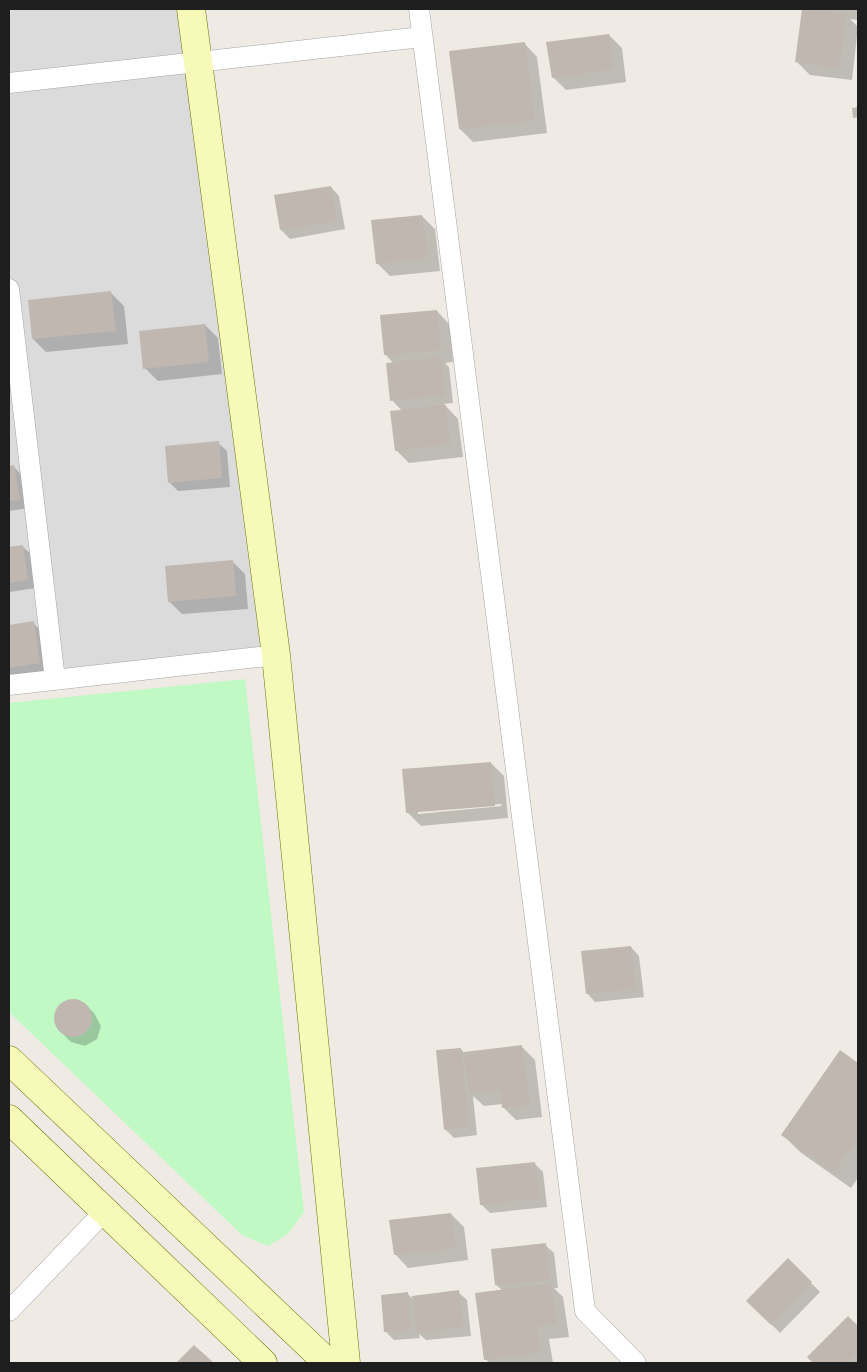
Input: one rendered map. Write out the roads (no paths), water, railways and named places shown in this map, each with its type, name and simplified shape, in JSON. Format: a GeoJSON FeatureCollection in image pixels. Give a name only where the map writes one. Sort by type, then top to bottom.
{"type":"FeatureCollection","features":[{"type":"Feature","properties":{"kind":"street"},"geometry":{"type":"LineString","coordinates":[[191,9],[276,655],[346,1363]]}},
{"type":"Feature","properties":{"kind":"street"},"geometry":{"type":"LineString","coordinates":[[418,9],[585,1311],[636,1363]]}},
{"type":"Feature","properties":{"kind":"street"},"geometry":{"type":"LineString","coordinates":[[9,83],[422,37]]}},
{"type":"Feature","properties":{"kind":"street"},"geometry":{"type":"LineString","coordinates":[[9,289],[55,680]]}},
{"type":"Feature","properties":{"kind":"street"},"geometry":{"type":"LineString","coordinates":[[9,686],[276,655]]}},
{"type":"Feature","properties":{"kind":"street"},"geometry":{"type":"LineString","coordinates":[[9,1060],[328,1363]]}},
{"type":"Feature","properties":{"kind":"street"},"geometry":{"type":"LineString","coordinates":[[9,1119],[263,1363]]}},
{"type":"Feature","properties":{"kind":"street"},"geometry":{"type":"LineString","coordinates":[[9,1310],[105,1211]]}}]}
